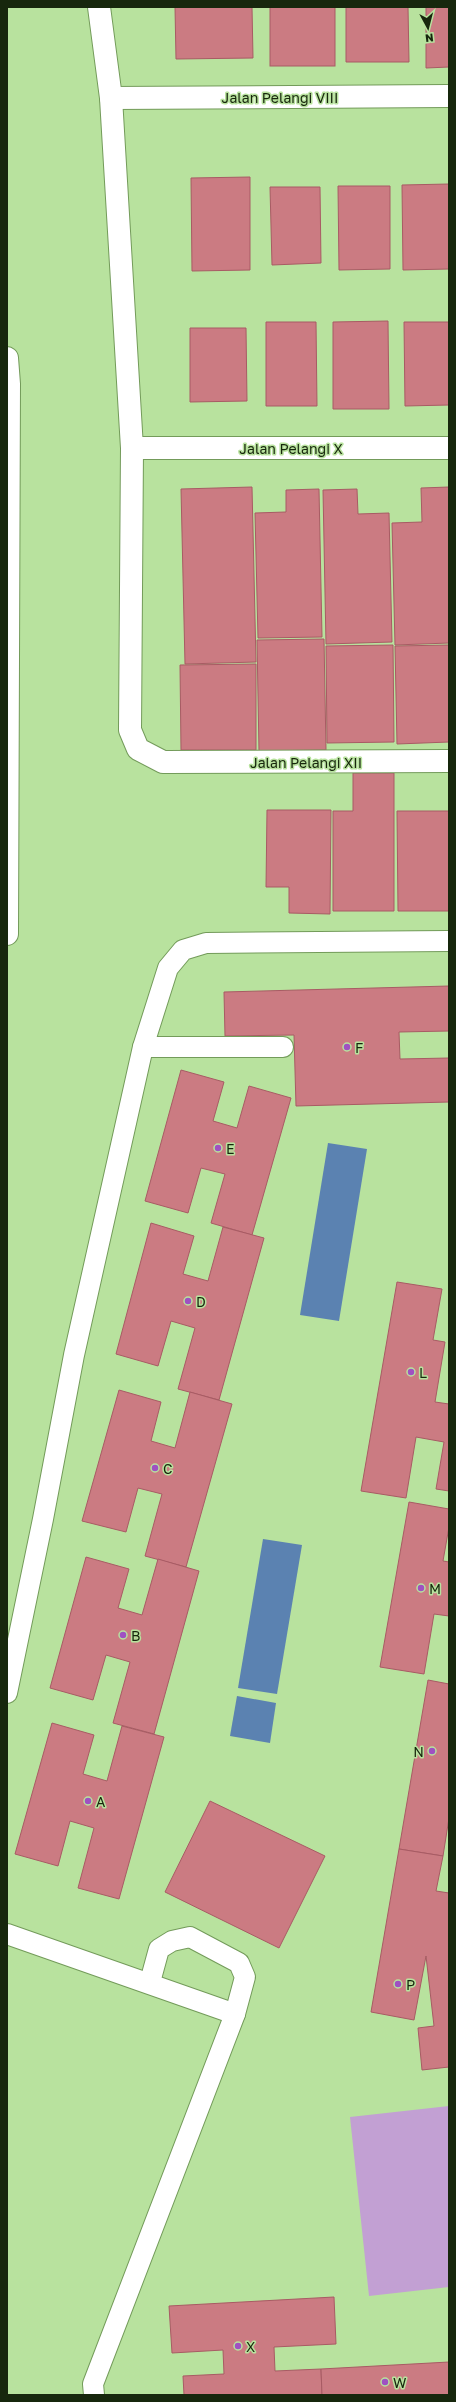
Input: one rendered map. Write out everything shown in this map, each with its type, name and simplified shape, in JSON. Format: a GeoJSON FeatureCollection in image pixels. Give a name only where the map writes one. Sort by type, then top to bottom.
{"type":"FeatureCollection","features":[{"type":"Feature","properties":{"kind":"street"},"geometry":{"type":"LineString","coordinates":[[99,7],[111,98],[132,448]]}},
{"type":"Feature","properties":{"kind":"street","name":"Jalan Pelangi VIII"},"geometry":{"type":"LineString","coordinates":[[111,98],[449,96]]}},
{"type":"Feature","properties":{"kind":"street"},"geometry":{"type":"LineString","coordinates":[[7,358],[9,384],[7,921]]}},
{"type":"Feature","properties":{"kind":"street","name":"Jalan Pelangi X"},"geometry":{"type":"LineString","coordinates":[[132,448],[449,448]]}},
{"type":"Feature","properties":{"kind":"street","name":"Jalan Pelangi XII"},"geometry":{"type":"LineString","coordinates":[[132,448],[130,730],[138,749],[163,762],[449,762]]}},
{"type":"Feature","properties":{"kind":"lane"},"geometry":{"type":"LineString","coordinates":[[7,1693],[43,1519],[74,1355],[143,1047],[168,968],[184,950],[206,942],[449,941]]}},
{"type":"Feature","properties":{"kind":"lane"},"geometry":{"type":"LineString","coordinates":[[143,1047],[283,1047]]}},
{"type":"Feature","properties":{"kind":"lane"},"geometry":{"type":"LineString","coordinates":[[7,1934],[150,1982],[235,2014]]}},
{"type":"Feature","properties":{"kind":"lane"},"geometry":{"type":"LineString","coordinates":[[94,2395],[93,2384],[235,2014],[245,1977],[239,1963],[190,1937],[172,1941],[159,1949],[150,1982]]}},
{"type":"Feature","properties":{"kind":"shaded area"},"geometry":{"type":"Polygon","coordinates":[[[449,2106],[449,2287],[369,2296],[350,2117],[449,2106]]]}},
{"type":"Feature","properties":{"kind":"water"},"geometry":{"type":"Polygon","coordinates":[[[328,1143],[367,1149],[339,1321],[300,1315],[328,1143]]]}},
{"type":"Feature","properties":{"kind":"water"},"geometry":{"type":"Polygon","coordinates":[[[263,1539],[302,1545],[277,1694],[238,1688],[263,1539]]]}},
{"type":"Feature","properties":{"kind":"water"},"geometry":{"type":"Polygon","coordinates":[[[237,1696],[276,1703],[270,1743],[230,1736],[237,1696]]]}},
{"type":"Feature","properties":{"kind":"building"},"geometry":{"type":"Polygon","coordinates":[[[175,7],[252,7],[253,58],[176,59],[175,7]]]}},
{"type":"Feature","properties":{"kind":"building"},"geometry":{"type":"Polygon","coordinates":[[[270,7],[335,7],[335,66],[270,66],[270,7]]]}},
{"type":"Feature","properties":{"kind":"building"},"geometry":{"type":"Polygon","coordinates":[[[346,7],[408,7],[409,62],[346,62],[346,7]]]}},
{"type":"Feature","properties":{"kind":"building"},"geometry":{"type":"Polygon","coordinates":[[[426,7],[449,7],[449,67],[426,68],[426,7]]]}},
{"type":"Feature","properties":{"kind":"building"},"geometry":{"type":"Polygon","coordinates":[[[250,177],[250,270],[192,271],[191,178],[250,177]]]}},
{"type":"Feature","properties":{"kind":"building"},"geometry":{"type":"Polygon","coordinates":[[[449,184],[449,269],[403,270],[402,185],[449,184]]]}},
{"type":"Feature","properties":{"kind":"building"},"geometry":{"type":"Polygon","coordinates":[[[338,186],[390,186],[390,269],[339,270],[338,186]]]}},
{"type":"Feature","properties":{"kind":"building"},"geometry":{"type":"Polygon","coordinates":[[[270,187],[320,187],[321,263],[272,265],[270,187]]]}},
{"type":"Feature","properties":{"kind":"building"},"geometry":{"type":"Polygon","coordinates":[[[388,321],[389,409],[333,409],[333,322],[388,321]]]}},
{"type":"Feature","properties":{"kind":"building"},"geometry":{"type":"Polygon","coordinates":[[[266,322],[316,322],[317,406],[266,406],[266,322]]]}},
{"type":"Feature","properties":{"kind":"building"},"geometry":{"type":"Polygon","coordinates":[[[404,322],[449,322],[449,405],[405,406],[404,322]]]}},
{"type":"Feature","properties":{"kind":"building"},"geometry":{"type":"Polygon","coordinates":[[[190,328],[246,328],[247,401],[190,402],[190,328]]]}},
{"type":"Feature","properties":{"kind":"building"},"geometry":{"type":"Polygon","coordinates":[[[252,487],[256,662],[185,664],[181,489],[252,487]]]}},
{"type":"Feature","properties":{"kind":"building"},"geometry":{"type":"Polygon","coordinates":[[[449,487],[449,643],[395,645],[392,523],[422,522],[421,488],[449,487]]]}},
{"type":"Feature","properties":{"kind":"building"},"geometry":{"type":"Polygon","coordinates":[[[319,489],[322,637],[258,638],[255,513],[286,512],[286,490],[319,489]]]}},
{"type":"Feature","properties":{"kind":"building"},"geometry":{"type":"Polygon","coordinates":[[[357,489],[358,514],[389,513],[392,642],[326,644],[323,490],[357,489]]]}},
{"type":"Feature","properties":{"kind":"building"},"geometry":{"type":"Polygon","coordinates":[[[324,639],[326,750],[259,751],[257,640],[324,639]]]}},
{"type":"Feature","properties":{"kind":"building"},"geometry":{"type":"Polygon","coordinates":[[[393,645],[394,742],[327,743],[326,646],[393,645]]]}},
{"type":"Feature","properties":{"kind":"building"},"geometry":{"type":"Polygon","coordinates":[[[449,645],[449,742],[397,744],[395,646],[449,645]]]}},
{"type":"Feature","properties":{"kind":"building"},"geometry":{"type":"Polygon","coordinates":[[[256,664],[256,750],[181,750],[180,665],[256,664]]]}},
{"type":"Feature","properties":{"kind":"building"},"geometry":{"type":"Polygon","coordinates":[[[353,773],[394,773],[394,911],[333,911],[333,811],[353,811],[353,773]]]}},
{"type":"Feature","properties":{"kind":"building"},"geometry":{"type":"Polygon","coordinates":[[[267,810],[331,810],[330,914],[289,913],[289,887],[266,887],[267,810]]]}},
{"type":"Feature","properties":{"kind":"building"},"geometry":{"type":"Polygon","coordinates":[[[397,811],[449,811],[449,911],[398,911],[397,811]]]}},
{"type":"Feature","properties":{"kind":"building","name":"F"},"geometry":{"type":"Polygon","coordinates":[[[449,986],[449,1031],[399,1032],[400,1059],[449,1058],[449,1102],[296,1106],[294,1035],[225,1036],[224,992],[449,986]]]}},
{"type":"Feature","properties":{"kind":"building","name":"E"},"geometry":{"type":"Polygon","coordinates":[[[181,1070],[224,1082],[213,1121],[237,1128],[249,1086],[291,1098],[252,1235],[211,1223],[225,1174],[201,1168],[188,1213],[145,1201],[181,1070]]]}},
{"type":"Feature","properties":{"kind":"building","name":"D"},"geometry":{"type":"Polygon","coordinates":[[[151,1223],[194,1236],[183,1274],[208,1281],[223,1227],[264,1238],[219,1400],[178,1389],[195,1328],[171,1321],[158,1366],[116,1354],[151,1223]]]}},
{"type":"Feature","properties":{"kind":"building","name":"L"},"geometry":{"type":"Polygon","coordinates":[[[397,1282],[442,1289],[433,1340],[445,1342],[435,1402],[449,1404],[449,1491],[436,1489],[444,1442],[416,1437],[406,1498],[361,1491],[397,1282]]]}},
{"type":"Feature","properties":{"kind":"building","name":"C"},"geometry":{"type":"Polygon","coordinates":[[[119,1390],[161,1402],[151,1441],[175,1448],[190,1392],[232,1404],[186,1567],[145,1556],[162,1494],[138,1488],[126,1532],[82,1521],[119,1390]]]}},
{"type":"Feature","properties":{"kind":"building","name":"M"},"geometry":{"type":"Polygon","coordinates":[[[409,1502],[449,1509],[449,1527],[443,1561],[449,1562],[449,1616],[434,1614],[424,1674],[380,1667],[409,1502]]]}},
{"type":"Feature","properties":{"kind":"building","name":"B"},"geometry":{"type":"Polygon","coordinates":[[[86,1557],[129,1569],[118,1608],[142,1615],[158,1559],[199,1571],[154,1734],[113,1723],[130,1662],[106,1655],[93,1700],[50,1688],[86,1557]]]}},
{"type":"Feature","properties":{"kind":"building","name":"N"},"geometry":{"type":"Polygon","coordinates":[[[428,1680],[449,1684],[449,1818],[443,1856],[399,1849],[428,1680]]]}},
{"type":"Feature","properties":{"kind":"building","name":"A"},"geometry":{"type":"Polygon","coordinates":[[[52,1723],[94,1735],[83,1774],[107,1781],[122,1726],[164,1737],[119,1899],[78,1888],[94,1828],[70,1821],[58,1866],[15,1854],[52,1723]]]}},
{"type":"Feature","properties":{"kind":"building"},"geometry":{"type":"Polygon","coordinates":[[[210,1801],[325,1856],[279,1948],[165,1892],[210,1801]]]}},
{"type":"Feature","properties":{"kind":"building","name":"P"},"geometry":{"type":"Polygon","coordinates":[[[399,1849],[443,1856],[436,1891],[449,1893],[449,2067],[422,2070],[418,2028],[434,2026],[426,1956],[414,2020],[371,2012],[399,1849]]]}},
{"type":"Feature","properties":{"kind":"building","name":"X"},"geometry":{"type":"Polygon","coordinates":[[[334,2297],[336,2344],[274,2347],[275,2371],[321,2369],[322,2395],[184,2395],[183,2376],[224,2374],[223,2350],[172,2353],[169,2306],[334,2297]]]}},
{"type":"Feature","properties":{"kind":"building","name":"W"},"geometry":{"type":"Polygon","coordinates":[[[449,2362],[449,2395],[322,2395],[321,2369],[449,2362]]]}},
{"type":"Feature","properties":{"kind":"place","name":"F"},"geometry":{"type":"Point","coordinates":[347,1047]}},
{"type":"Feature","properties":{"kind":"place","name":"E"},"geometry":{"type":"Point","coordinates":[218,1148]}},
{"type":"Feature","properties":{"kind":"place","name":"D"},"geometry":{"type":"Point","coordinates":[188,1301]}},
{"type":"Feature","properties":{"kind":"place","name":"L"},"geometry":{"type":"Point","coordinates":[411,1372]}},
{"type":"Feature","properties":{"kind":"place","name":"C"},"geometry":{"type":"Point","coordinates":[155,1468]}},
{"type":"Feature","properties":{"kind":"place","name":"M"},"geometry":{"type":"Point","coordinates":[421,1588]}},
{"type":"Feature","properties":{"kind":"place","name":"B"},"geometry":{"type":"Point","coordinates":[123,1635]}},
{"type":"Feature","properties":{"kind":"place","name":"N"},"geometry":{"type":"Point","coordinates":[432,1751]}},
{"type":"Feature","properties":{"kind":"place","name":"A"},"geometry":{"type":"Point","coordinates":[88,1801]}},
{"type":"Feature","properties":{"kind":"place","name":"P"},"geometry":{"type":"Point","coordinates":[398,1984]}},
{"type":"Feature","properties":{"kind":"place","name":"X"},"geometry":{"type":"Point","coordinates":[238,2346]}},
{"type":"Feature","properties":{"kind":"place","name":"W"},"geometry":{"type":"Point","coordinates":[385,2382]}}]}
